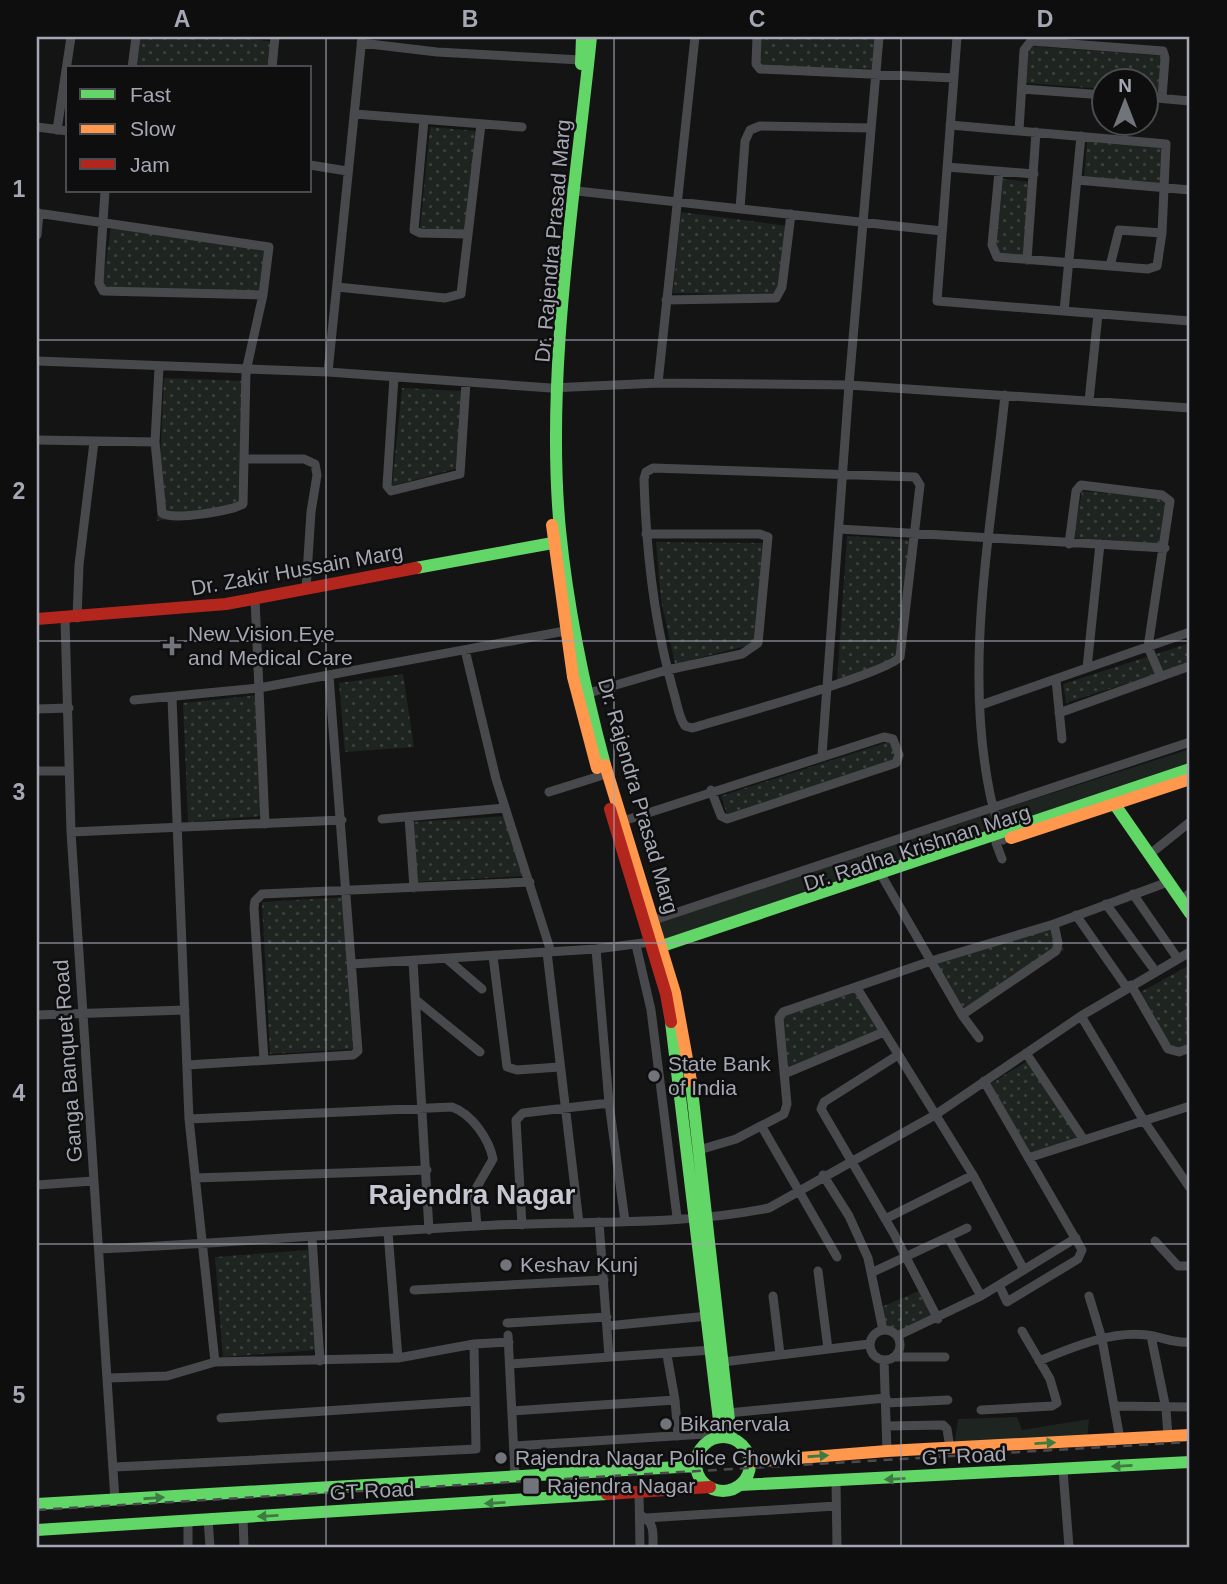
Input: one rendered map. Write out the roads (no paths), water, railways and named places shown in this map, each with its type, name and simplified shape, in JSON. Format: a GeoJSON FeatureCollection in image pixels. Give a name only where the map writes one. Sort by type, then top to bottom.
{"type":"FeatureCollection","features":[{"type":"Feature","properties":{"kind":"main road","name":"Dr. Rajendra Prasad Marg"},"geometry":{"type":"LineString","coordinates":[[582,37],[555,388],[557,542],[565,631],[688,1057],[699,1150],[708,1316],[724,1436]]}},
{"type":"Feature","properties":{"kind":"main road","name":"Dr. Rajendra Prasad Marg"},"geometry":{"type":"LineString","coordinates":[[572,190],[592,37]]}},
{"type":"Feature","properties":{"kind":"main road","name":"Dr. Rajendra Prasad Marg"},"geometry":{"type":"LineString","coordinates":[[557,542],[582,695],[600,776],[654,920],[723,1362],[728,1412],[724,1436]]}},
{"type":"Feature","properties":{"kind":"main road","name":"Dr. Zakir Hussain Marg"},"geometry":{"type":"LineString","coordinates":[[37,619],[164,611],[255,599],[557,542]]}},
{"type":"Feature","properties":{"kind":"main road"},"geometry":{"type":"LineString","coordinates":[[1190,769],[1112,800],[1168,882],[1186,897],[1190,913]]}},
{"type":"Feature","properties":{"kind":"main road","name":"Dr. Radha Krishnan Marg"},"geometry":{"type":"LineString","coordinates":[[657,947],[883,878],[1112,800],[1190,779]]}},
{"type":"Feature","properties":{"kind":"main road"},"geometry":{"type":"LineString","coordinates":[[657,947],[1000,839]]}},
{"type":"Feature","properties":{"kind":"main road","name":"GT Road"},"geometry":{"type":"LineString","coordinates":[[750,1462],[887,1451],[1190,1435]]}},
{"type":"Feature","properties":{"kind":"main road"},"geometry":{"type":"LineString","coordinates":[[724,1436],[744,1447],[750,1462],[749,1472],[740,1485],[725,1491],[709,1487],[701,1480],[696,1466],[702,1446],[724,1436]]}},
{"type":"Feature","properties":{"kind":"main road","name":"GT Road"},"geometry":{"type":"LineString","coordinates":[[740,1485],[1190,1462]]}},
{"type":"Feature","properties":{"kind":"main road","name":"GT Road"},"geometry":{"type":"LineString","coordinates":[[37,1504],[696,1466]]}},
{"type":"Feature","properties":{"kind":"main road","name":"GT Road"},"geometry":{"type":"LineString","coordinates":[[37,1530],[709,1487]]}},
{"type":"Feature","properties":{"kind":"street"},"geometry":{"type":"LineString","coordinates":[[67,66],[71,37]]}},
{"type":"Feature","properties":{"kind":"street"},"geometry":{"type":"LineString","coordinates":[[132,66],[136,37]]}},
{"type":"Feature","properties":{"kind":"street"},"geometry":{"type":"LineString","coordinates":[[272,66],[275,37]]}},
{"type":"Feature","properties":{"kind":"street"},"geometry":{"type":"LineString","coordinates":[[658,383],[695,37]]}},
{"type":"Feature","properties":{"kind":"street"},"geometry":{"type":"LineString","coordinates":[[757,37],[756,64],[760,69],[954,78]]}},
{"type":"Feature","properties":{"kind":"street"},"geometry":{"type":"LineString","coordinates":[[822,755],[849,384],[879,37]]}},
{"type":"Feature","properties":{"kind":"street"},"geometry":{"type":"LineString","coordinates":[[957,37],[937,301],[1190,321]]}},
{"type":"Feature","properties":{"kind":"street"},"geometry":{"type":"LineString","coordinates":[[328,372],[362,40],[437,52],[581,60]]}},
{"type":"Feature","properties":{"kind":"street"},"geometry":{"type":"LineString","coordinates":[[1019,130],[1025,47],[1035,41],[1163,51],[1166,58],[1162,98],[1190,101]]}},
{"type":"Feature","properties":{"kind":"street"},"geometry":{"type":"LineString","coordinates":[[57,130],[66,70]]}},
{"type":"Feature","properties":{"kind":"street"},"geometry":{"type":"LineString","coordinates":[[1022,89],[1090,94]]}},
{"type":"Feature","properties":{"kind":"street"},"geometry":{"type":"LineString","coordinates":[[355,114],[522,127]]}},
{"type":"Feature","properties":{"kind":"street"},"geometry":{"type":"LineString","coordinates":[[424,120],[414,230],[420,233],[468,234]]}},
{"type":"Feature","properties":{"kind":"street"},"geometry":{"type":"LineString","coordinates":[[337,287],[454,298],[464,289],[481,124]]}},
{"type":"Feature","properties":{"kind":"street"},"geometry":{"type":"LineString","coordinates":[[950,125],[1166,144],[1160,260],[1153,268],[1027,260],[994,255],[999,172]]}},
{"type":"Feature","properties":{"kind":"street"},"geometry":{"type":"LineString","coordinates":[[740,209],[745,141],[750,130],[760,126],[871,128]]}},
{"type":"Feature","properties":{"kind":"street"},"geometry":{"type":"LineString","coordinates":[[37,127],[66,131]]}},
{"type":"Feature","properties":{"kind":"street"},"geometry":{"type":"LineString","coordinates":[[1027,260],[1036,132]]}},
{"type":"Feature","properties":{"kind":"street"},"geometry":{"type":"LineString","coordinates":[[1064,311],[1081,136]]}},
{"type":"Feature","properties":{"kind":"street"},"geometry":{"type":"LineString","coordinates":[[312,165],[347,171]]}},
{"type":"Feature","properties":{"kind":"street"},"geometry":{"type":"LineString","coordinates":[[947,167],[1034,174]]}},
{"type":"Feature","properties":{"kind":"street"},"geometry":{"type":"LineString","coordinates":[[1077,180],[1190,191]]}},
{"type":"Feature","properties":{"kind":"street"},"geometry":{"type":"LineString","coordinates":[[572,190],[942,231]]}},
{"type":"Feature","properties":{"kind":"street"},"geometry":{"type":"LineString","coordinates":[[105,192],[99,283],[103,291],[263,295]]}},
{"type":"Feature","properties":{"kind":"street"},"geometry":{"type":"LineString","coordinates":[[37,235],[38,213],[269,247],[263,295],[246,371],[243,504],[232,509],[165,516],[159,508],[155,442],[159,368]]}},
{"type":"Feature","properties":{"kind":"street"},"geometry":{"type":"LineString","coordinates":[[666,300],[776,298],[782,287],[791,215]]}},
{"type":"Feature","properties":{"kind":"street"},"geometry":{"type":"LineString","coordinates":[[1110,266],[1119,230],[1163,233]]}},
{"type":"Feature","properties":{"kind":"street"},"geometry":{"type":"LineString","coordinates":[[1089,401],[1098,314]]}},
{"type":"Feature","properties":{"kind":"street"},"geometry":{"type":"LineString","coordinates":[[37,361],[159,368],[328,372],[555,388],[658,383],[849,384],[1190,408]]}},
{"type":"Feature","properties":{"kind":"street"},"geometry":{"type":"LineString","coordinates":[[394,377],[387,486],[391,491],[460,474],[466,382]]}},
{"type":"Feature","properties":{"kind":"street"},"geometry":{"type":"LineString","coordinates":[[1002,859],[981,705],[983,597],[1005,394]]}},
{"type":"Feature","properties":{"kind":"street"},"geometry":{"type":"LineString","coordinates":[[37,440],[155,442]]}},
{"type":"Feature","properties":{"kind":"street","name":"Ganga Banquet Road"},"geometry":{"type":"LineString","coordinates":[[94,442],[71,618],[69,771],[82,1013],[109,1378],[115,1500]]}},
{"type":"Feature","properties":{"kind":"street"},"geometry":{"type":"LineString","coordinates":[[244,459],[304,459],[315,464],[317,475],[311,512],[306,589]]}},
{"type":"Feature","properties":{"kind":"street"},"geometry":{"type":"LineString","coordinates":[[649,469],[915,477],[919,480],[912,531],[900,657],[889,665],[827,686],[689,727],[682,720],[667,670],[646,534],[644,479],[649,469]]}},
{"type":"Feature","properties":{"kind":"street"},"geometry":{"type":"LineString","coordinates":[[1069,544],[1078,487],[1087,485],[1167,497],[1171,505],[1148,647],[1160,675]]}},
{"type":"Feature","properties":{"kind":"street"},"geometry":{"type":"LineString","coordinates":[[839,529],[912,531],[1069,544],[1165,548]]}},
{"type":"Feature","properties":{"kind":"street"},"geometry":{"type":"LineString","coordinates":[[582,695],[667,670],[742,654],[755,647],[760,633],[768,537],[760,534],[646,534]]}},
{"type":"Feature","properties":{"kind":"street"},"geometry":{"type":"LineString","coordinates":[[1087,668],[1100,544]]}},
{"type":"Feature","properties":{"kind":"street"},"geometry":{"type":"LineString","coordinates":[[255,599],[265,824]]}},
{"type":"Feature","properties":{"kind":"street"},"geometry":{"type":"LineString","coordinates":[[135,700],[259,688],[565,631]]}},
{"type":"Feature","properties":{"kind":"street"},"geometry":{"type":"LineString","coordinates":[[981,705],[1190,632]]}},
{"type":"Feature","properties":{"kind":"street"},"geometry":{"type":"LineString","coordinates":[[465,650],[505,808],[550,952],[559,1067],[579,1223]]}},
{"type":"Feature","properties":{"kind":"street"},"geometry":{"type":"LineString","coordinates":[[1059,713],[1190,666]]}},
{"type":"Feature","properties":{"kind":"street"},"geometry":{"type":"LineString","coordinates":[[187,1065],[356,1054],[359,1047],[329,676]]}},
{"type":"Feature","properties":{"kind":"street"},"geometry":{"type":"LineString","coordinates":[[1056,680],[1062,739]]}},
{"type":"Feature","properties":{"kind":"street"},"geometry":{"type":"LineString","coordinates":[[172,698],[189,1119],[215,1362]]}},
{"type":"Feature","properties":{"kind":"street"},"geometry":{"type":"LineString","coordinates":[[37,709],[69,708]]}},
{"type":"Feature","properties":{"kind":"street"},"geometry":{"type":"LineString","coordinates":[[619,822],[711,790],[822,755],[889,737],[897,745],[900,755],[895,763],[727,819],[721,816],[711,790]]}},
{"type":"Feature","properties":{"kind":"street"},"geometry":{"type":"LineString","coordinates":[[654,920],[1190,742]]}},
{"type":"Feature","properties":{"kind":"street"},"geometry":{"type":"LineString","coordinates":[[37,771],[69,771]]}},
{"type":"Feature","properties":{"kind":"street"},"geometry":{"type":"LineString","coordinates":[[550,792],[600,776]]}},
{"type":"Feature","properties":{"kind":"street"},"geometry":{"type":"LineString","coordinates":[[382,819],[505,808]]}},
{"type":"Feature","properties":{"kind":"street"},"geometry":{"type":"LineString","coordinates":[[409,817],[414,888]]}},
{"type":"Feature","properties":{"kind":"street"},"geometry":{"type":"LineString","coordinates":[[71,832],[342,820]]}},
{"type":"Feature","properties":{"kind":"street"},"geometry":{"type":"LineString","coordinates":[[1150,853],[1190,822]]}},
{"type":"Feature","properties":{"kind":"street"},"geometry":{"type":"LineString","coordinates":[[883,878],[962,1016],[979,1038]]}},
{"type":"Feature","properties":{"kind":"street"},"geometry":{"type":"LineString","coordinates":[[264,1060],[255,901],[267,893],[530,882]]}},
{"type":"Feature","properties":{"kind":"street"},"geometry":{"type":"LineString","coordinates":[[699,1150],[762,1127],[786,1109],[780,1015],[931,961],[1054,924],[1168,882]]}},
{"type":"Feature","properties":{"kind":"street"},"geometry":{"type":"LineString","coordinates":[[1133,894],[1178,959]]}},
{"type":"Feature","properties":{"kind":"street"},"geometry":{"type":"LineString","coordinates":[[1106,904],[1156,972]]}},
{"type":"Feature","properties":{"kind":"street"},"geometry":{"type":"LineString","coordinates":[[1076,915],[1129,986],[1168,1049],[1179,1052],[1190,1048]]}},
{"type":"Feature","properties":{"kind":"street"},"geometry":{"type":"LineString","coordinates":[[962,1016],[1056,951],[1058,943],[1054,924]]}},
{"type":"Feature","properties":{"kind":"street"},"geometry":{"type":"LineString","coordinates":[[352,964],[636,945],[657,947]]}},
{"type":"Feature","properties":{"kind":"street"},"geometry":{"type":"LineString","coordinates":[[636,945],[651,1010],[677,1217]]}},
{"type":"Feature","properties":{"kind":"street"},"geometry":{"type":"LineString","coordinates":[[596,949],[609,1102],[625,1221]]}},
{"type":"Feature","properties":{"kind":"street"},"geometry":{"type":"LineString","coordinates":[[99,1249],[477,1226],[625,1221],[769,1208],[823,1175],[935,1115],[1081,1016],[1190,952]]}},
{"type":"Feature","properties":{"kind":"street"},"geometry":{"type":"LineString","coordinates":[[493,956],[507,1067],[517,1070],[559,1067]]}},
{"type":"Feature","properties":{"kind":"street"},"geometry":{"type":"LineString","coordinates":[[447,958],[482,989]]}},
{"type":"Feature","properties":{"kind":"street"},"geometry":{"type":"LineString","coordinates":[[413,961],[429,1230]]}},
{"type":"Feature","properties":{"kind":"street"},"geometry":{"type":"LineString","coordinates":[[857,988],[973,1175],[1024,1270]]}},
{"type":"Feature","properties":{"kind":"street"},"geometry":{"type":"LineString","coordinates":[[416,1000],[480,1052]]}},
{"type":"Feature","properties":{"kind":"street"},"geometry":{"type":"LineString","coordinates":[[37,1015],[185,1010]]}},
{"type":"Feature","properties":{"kind":"street"},"geometry":{"type":"LineString","coordinates":[[1081,1016],[1144,1121],[1186,1175],[1190,1188]]}},
{"type":"Feature","properties":{"kind":"street"},"geometry":{"type":"LineString","coordinates":[[784,1074],[884,1032]]}},
{"type":"Feature","properties":{"kind":"street"},"geometry":{"type":"LineString","coordinates":[[1026,1053],[1084,1140]]}},
{"type":"Feature","properties":{"kind":"street"},"geometry":{"type":"LineString","coordinates":[[898,1055],[821,1105],[938,1319]]}},
{"type":"Feature","properties":{"kind":"street"},"geometry":{"type":"LineString","coordinates":[[984,1081],[1031,1157],[1082,1250],[1080,1256],[1007,1302],[999,1285]]}},
{"type":"Feature","properties":{"kind":"street"},"geometry":{"type":"LineString","coordinates":[[522,1225],[516,1120],[523,1113],[609,1102]]}},
{"type":"Feature","properties":{"kind":"street"},"geometry":{"type":"LineString","coordinates":[[189,1119],[452,1107],[459,1109],[486,1137],[493,1159],[474,1192],[477,1226]]}},
{"type":"Feature","properties":{"kind":"street"},"geometry":{"type":"LineString","coordinates":[[1031,1157],[1190,1107]]}},
{"type":"Feature","properties":{"kind":"street"},"geometry":{"type":"LineString","coordinates":[[762,1127],[837,1256]]}},
{"type":"Feature","properties":{"kind":"street"},"geometry":{"type":"LineString","coordinates":[[195,1178],[426,1170]]}},
{"type":"Feature","properties":{"kind":"street"},"geometry":{"type":"LineString","coordinates":[[823,1175],[849,1216],[873,1272],[883,1330]]}},
{"type":"Feature","properties":{"kind":"street"},"geometry":{"type":"LineString","coordinates":[[885,1219],[973,1175]]}},
{"type":"Feature","properties":{"kind":"street"},"geometry":{"type":"LineString","coordinates":[[37,1185],[93,1181]]}},
{"type":"Feature","properties":{"kind":"street"},"geometry":{"type":"LineString","coordinates":[[598,1222],[609,1357]]}},
{"type":"Feature","properties":{"kind":"street"},"geometry":{"type":"LineString","coordinates":[[873,1272],[906,1259],[967,1228]]}},
{"type":"Feature","properties":{"kind":"street"},"geometry":{"type":"LineString","coordinates":[[387,1232],[398,1358]]}},
{"type":"Feature","properties":{"kind":"street"},"geometry":{"type":"LineString","coordinates":[[312,1237],[320,1361]]}},
{"type":"Feature","properties":{"kind":"street"},"geometry":{"type":"LineString","coordinates":[[948,1237],[981,1296]]}},
{"type":"Feature","properties":{"kind":"street"},"geometry":{"type":"LineString","coordinates":[[883,1330],[897,1336],[938,1319],[1076,1238]]}},
{"type":"Feature","properties":{"kind":"street"},"geometry":{"type":"LineString","coordinates":[[1155,1241],[1178,1266],[1190,1266]]}},
{"type":"Feature","properties":{"kind":"street"},"geometry":{"type":"LineString","coordinates":[[818,1271],[828,1349]]}},
{"type":"Feature","properties":{"kind":"street"},"geometry":{"type":"LineString","coordinates":[[414,1290],[604,1280]]}},
{"type":"Feature","properties":{"kind":"street"},"geometry":{"type":"LineString","coordinates":[[773,1296],[780,1354]]}},
{"type":"Feature","properties":{"kind":"street"},"geometry":{"type":"LineString","coordinates":[[1089,1296],[1102,1339],[1120,1439]]}},
{"type":"Feature","properties":{"kind":"street"},"geometry":{"type":"LineString","coordinates":[[508,1323],[607,1322],[708,1316]]}},
{"type":"Feature","properties":{"kind":"street"},"geometry":{"type":"LineString","coordinates":[[883,1330],[872,1336],[869,1344],[875,1357],[945,1357]]}},
{"type":"Feature","properties":{"kind":"street"},"geometry":{"type":"LineString","coordinates":[[981,1410],[1056,1405],[1057,1399],[1051,1379],[1022,1331]]}},
{"type":"Feature","properties":{"kind":"street"},"geometry":{"type":"LineString","coordinates":[[887,1451],[889,1359],[900,1349],[897,1336]]}},
{"type":"Feature","properties":{"kind":"street"},"geometry":{"type":"LineString","coordinates":[[1151,1336],[1166,1409],[1168,1436]]}},
{"type":"Feature","properties":{"kind":"street"},"geometry":{"type":"LineString","coordinates":[[1040,1361],[1102,1339],[1151,1336],[1176,1343],[1190,1342]]}},
{"type":"Feature","properties":{"kind":"street"},"geometry":{"type":"LineString","coordinates":[[109,1378],[167,1376],[215,1362],[398,1358],[509,1339],[515,1475]]}},
{"type":"Feature","properties":{"kind":"street"},"geometry":{"type":"LineString","coordinates":[[115,1467],[475,1449],[474,1344]]}},
{"type":"Feature","properties":{"kind":"street"},"geometry":{"type":"LineString","coordinates":[[723,1362],[869,1344]]}},
{"type":"Feature","properties":{"kind":"street"},"geometry":{"type":"LineString","coordinates":[[510,1363],[712,1350]]}},
{"type":"Feature","properties":{"kind":"street"},"geometry":{"type":"LineString","coordinates":[[667,1355],[678,1436]]}},
{"type":"Feature","properties":{"kind":"street"},"geometry":{"type":"LineString","coordinates":[[512,1411],[675,1400]]}},
{"type":"Feature","properties":{"kind":"street"},"geometry":{"type":"LineString","coordinates":[[728,1412],[886,1401],[948,1400]]}},
{"type":"Feature","properties":{"kind":"street"},"geometry":{"type":"LineString","coordinates":[[221,1418],[475,1401]]}},
{"type":"Feature","properties":{"kind":"street"},"geometry":{"type":"LineString","coordinates":[[1116,1406],[1166,1409],[1190,1407]]}},
{"type":"Feature","properties":{"kind":"street"},"geometry":{"type":"LineString","coordinates":[[886,1426],[943,1425],[947,1429],[950,1448]]}},
{"type":"Feature","properties":{"kind":"street"},"geometry":{"type":"LineString","coordinates":[[514,1446],[678,1436],[724,1436]]}},
{"type":"Feature","properties":{"kind":"street"},"geometry":{"type":"LineString","coordinates":[[1063,1470],[1069,1547]]}},
{"type":"Feature","properties":{"kind":"street"},"geometry":{"type":"LineString","coordinates":[[836,1482],[837,1547]]}},
{"type":"Feature","properties":{"kind":"street"},"geometry":{"type":"LineString","coordinates":[[639,1493],[643,1517],[640,1547]]}},
{"type":"Feature","properties":{"kind":"street"},"geometry":{"type":"LineString","coordinates":[[643,1517],[836,1506]]}},
{"type":"Feature","properties":{"kind":"street"},"geometry":{"type":"LineString","coordinates":[[243,1517],[244,1547]]}},
{"type":"Feature","properties":{"kind":"street"},"geometry":{"type":"LineString","coordinates":[[643,1517],[652,1526],[653,1547]]}},
{"type":"Feature","properties":{"kind":"street"},"geometry":{"type":"LineString","coordinates":[[208,1519],[210,1547]]}},
{"type":"Feature","properties":{"kind":"street"},"geometry":{"type":"LineString","coordinates":[[188,1521],[188,1547]]}},
{"type":"Feature","properties":{"kind":"railway"},"geometry":{"type":"LineString","coordinates":[[37,1510],[1190,1442]]}},
{"type":"Feature","properties":{"kind":"place","name":"New Vision Eye and Medical Care"},"geometry":{"type":"Point","coordinates":[172,646]}},
{"type":"Feature","properties":{"kind":"place","name":"State Bank of India"},"geometry":{"type":"Point","coordinates":[654,1076]}},
{"type":"Feature","properties":{"kind":"place","name":"Keshav Kunj"},"geometry":{"type":"Point","coordinates":[506,1265]}},
{"type":"Feature","properties":{"kind":"place","name":"Bikanervala"},"geometry":{"type":"Point","coordinates":[666,1424]}},
{"type":"Feature","properties":{"kind":"place","name":"Rajendra Nagar Police Chowki"},"geometry":{"type":"Point","coordinates":[501,1458]}},
{"type":"Feature","properties":{"kind":"place","name":"Rajendra Nagar"},"geometry":{"type":"Point","coordinates":[531,1486]}},
{"type":"Feature","properties":{"kind":"district","name":"Rajendra Nagar"},"geometry":{"type":"Point","coordinates":[472,1194]}}]}
